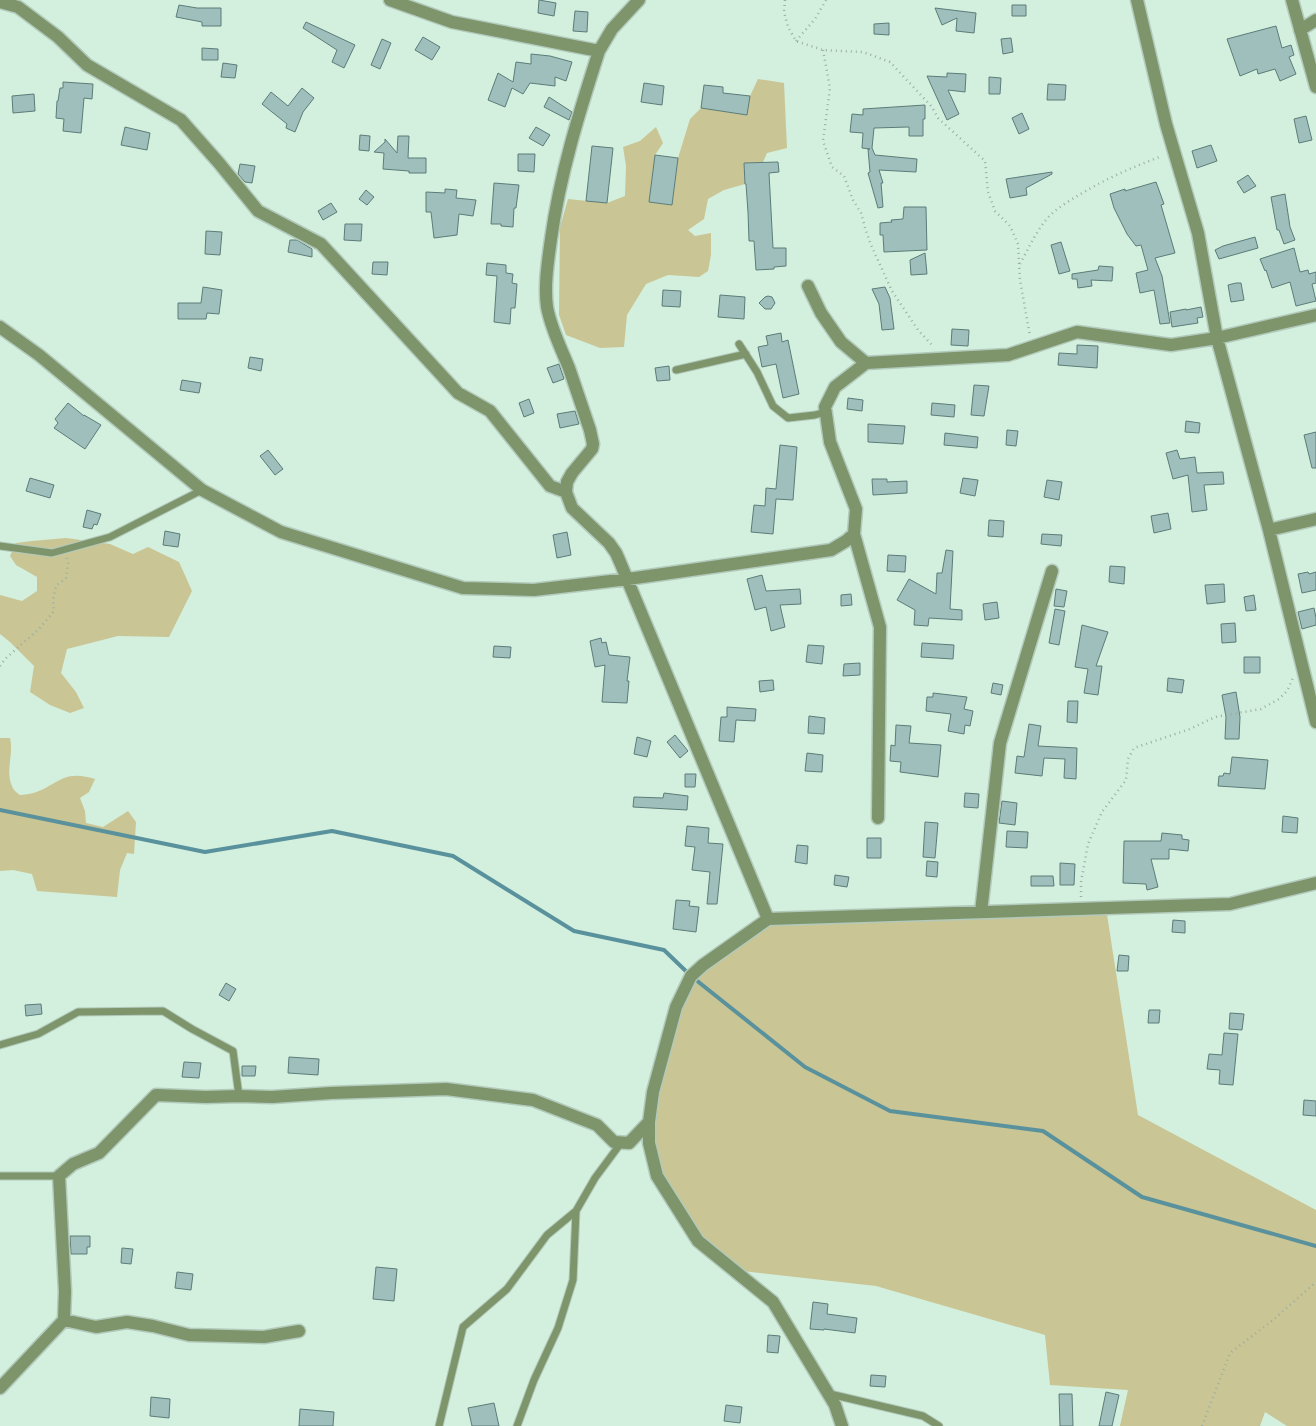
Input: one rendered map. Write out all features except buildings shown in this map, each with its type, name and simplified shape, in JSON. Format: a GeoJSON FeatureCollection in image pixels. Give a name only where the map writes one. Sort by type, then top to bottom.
{"type":"FeatureCollection","features":[{"type":"Feature","properties":{"kind":"street"},"geometry":{"type":"LineString","coordinates":[[390,0],[452,22],[599,51]]}},
{"type":"Feature","properties":{"kind":"street"},"geometry":{"type":"LineString","coordinates":[[639,0],[612,29],[599,51],[573,132],[555,208],[546,283],[547,306],[552,327],[590,430],[593,444],[589,454],[572,473],[566,492],[572,508],[609,543],[616,553],[768,919]]}},
{"type":"Feature","properties":{"kind":"street"},"geometry":{"type":"LineString","coordinates":[[1137,0],[1166,124],[1198,233],[1217,338],[1269,530],[1316,722]]}},
{"type":"Feature","properties":{"kind":"street"},"geometry":{"type":"LineString","coordinates":[[1292,0],[1316,87]]}},
{"type":"Feature","properties":{"kind":"street"},"geometry":{"type":"LineString","coordinates":[[0,2],[20,4],[87,65],[181,120],[258,212],[321,244],[458,392],[490,411],[550,486],[566,492]]}},
{"type":"Feature","properties":{"kind":"street"},"geometry":{"type":"LineString","coordinates":[[1300,30],[1316,20]]}},
{"type":"Feature","properties":{"kind":"street"},"geometry":{"type":"LineString","coordinates":[[808,286],[821,313],[841,342],[866,363]]}},
{"type":"Feature","properties":{"kind":"street"},"geometry":{"type":"LineString","coordinates":[[878,818],[880,627],[854,534],[856,509],[830,442],[825,407],[834,387],[866,363],[1008,355],[1077,332],[1171,345],[1217,338],[1316,315]]}},
{"type":"Feature","properties":{"kind":"street"},"geometry":{"type":"LineString","coordinates":[[0,328],[39,355],[202,490],[280,532],[463,588],[534,590],[628,579],[831,550],[854,534]]}},
{"type":"Feature","properties":{"kind":"street"},"geometry":{"type":"LineString","coordinates":[[1269,530],[1316,520]]}},
{"type":"Feature","properties":{"kind":"street"},"geometry":{"type":"LineString","coordinates":[[981,912],[1000,743],[1052,570]]}},
{"type":"Feature","properties":{"kind":"street"},"geometry":{"type":"LineString","coordinates":[[842,1426],[835,1405],[773,1302],[698,1240],[657,1176],[649,1143],[649,1122],[654,1092],[676,1007],[691,976],[703,965],[768,919],[1230,904],[1316,883]]}},
{"type":"Feature","properties":{"kind":"street"},"geometry":{"type":"LineString","coordinates":[[0,1388],[64,1320],[65,1291],[59,1176],[73,1164],[99,1153],[156,1095],[272,1097],[456,1090],[532,1100],[596,1125],[614,1142],[621,1143],[629,1143],[649,1122]]}},
{"type":"Feature","properties":{"kind":"street"},"geometry":{"type":"LineString","coordinates":[[64,1320],[96,1327],[127,1322],[189,1335],[264,1337],[299,1331]]}},
{"type":"Feature","properties":{"kind":"lane"},"geometry":{"type":"LineString","coordinates":[[739,344],[757,372],[773,406],[788,418],[815,416],[826,412]]}},
{"type":"Feature","properties":{"kind":"lane"},"geometry":{"type":"LineString","coordinates":[[676,370],[746,354]]}},
{"type":"Feature","properties":{"kind":"lane"},"geometry":{"type":"LineString","coordinates":[[0,546],[52,553],[66,550],[110,537],[202,490]]}},
{"type":"Feature","properties":{"kind":"lane"},"geometry":{"type":"LineString","coordinates":[[0,1045],[38,1034],[78,1012],[163,1011],[233,1051],[239,1096]]}},
{"type":"Feature","properties":{"kind":"lane"},"geometry":{"type":"LineString","coordinates":[[439,1426],[463,1327],[507,1289],[547,1235],[576,1210],[595,1178],[621,1143]]}},
{"type":"Feature","properties":{"kind":"lane"},"geometry":{"type":"LineString","coordinates":[[0,1176],[59,1176]]}},
{"type":"Feature","properties":{"kind":"lane"},"geometry":{"type":"LineString","coordinates":[[517,1426],[534,1380],[558,1328],[573,1280],[576,1210]]}},
{"type":"Feature","properties":{"kind":"lane"},"geometry":{"type":"LineString","coordinates":[[828,1394],[923,1416],[938,1426]]}},
{"type":"Feature","properties":{"kind":"path"},"geometry":{"type":"LineString","coordinates":[[785,0],[784,12],[788,27],[796,41],[823,50],[863,52],[890,62],[932,107],[938,118],[985,161],[988,192],[995,211],[1010,226],[1018,244],[1020,280],[1032,347]]}},
{"type":"Feature","properties":{"kind":"path"},"geometry":{"type":"LineString","coordinates":[[796,41],[815,20],[826,0]]}},
{"type":"Feature","properties":{"kind":"path"},"geometry":{"type":"LineString","coordinates":[[823,50],[830,88],[823,140],[832,167],[844,176],[853,200],[861,213],[871,245],[892,291],[918,330],[945,358]]}},
{"type":"Feature","properties":{"kind":"path"},"geometry":{"type":"LineString","coordinates":[[1019,265],[1033,238],[1046,220],[1066,203],[1097,184],[1174,151]]}},
{"type":"Feature","properties":{"kind":"path"},"geometry":{"type":"LineString","coordinates":[[0,666],[39,629],[54,611],[53,600],[56,586],[66,578],[68,563],[66,550]]}},
{"type":"Feature","properties":{"kind":"path"},"geometry":{"type":"LineString","coordinates":[[1081,900],[1081,882],[1088,844],[1102,812],[1126,780],[1128,759],[1134,748],[1190,729],[1215,717],[1261,710],[1279,700],[1287,690],[1301,661]]}},
{"type":"Feature","properties":{"kind":"path"},"geometry":{"type":"LineString","coordinates":[[1202,1426],[1230,1353],[1273,1320],[1316,1282]]}},
{"type":"Feature","properties":{"kind":"shaded area"},"geometry":{"type":"Polygon","coordinates":[[[758,79],[784,83],[787,148],[767,153],[763,162],[744,163],[745,184],[724,190],[708,199],[704,219],[688,230],[695,236],[711,233],[711,255],[708,271],[699,277],[668,275],[646,284],[627,315],[624,347],[600,348],[566,335],[559,315],[560,227],[568,199],[607,203],[625,196],[626,166],[623,147],[640,141],[656,127],[663,143],[655,155],[649,202],[672,205],[678,158],[690,119],[701,108],[747,115],[750,96],[758,79]]]}},
{"type":"Feature","properties":{"kind":"shaded area"},"geometry":{"type":"Polygon","coordinates":[[[66,538],[110,544],[133,554],[148,547],[179,562],[192,591],[169,637],[118,636],[67,649],[61,673],[76,692],[84,708],[70,713],[50,705],[30,692],[34,666],[0,634],[0,595],[22,601],[37,591],[37,577],[16,565],[10,556],[16,543],[66,538]]]}},
{"type":"Feature","properties":{"kind":"shaded area"},"geometry":{"type":"Polygon","coordinates":[[[0,738],[10,738],[10,780],[13,789],[20,795],[38,791],[68,777],[83,776],[95,779],[89,792],[80,798],[85,811],[86,823],[103,827],[128,811],[136,822],[134,854],[127,853],[120,870],[117,897],[37,891],[32,874],[13,870],[0,871],[0,738]]]}},
{"type":"Feature","properties":{"kind":"shaded area"},"geometry":{"type":"Polygon","coordinates":[[[1106,908],[1138,1115],[1316,1210],[1316,1426],[1287,1426],[1265,1412],[1260,1426],[1120,1426],[1128,1390],[1050,1385],[1045,1335],[876,1286],[734,1270],[698,1241],[657,1176],[649,1122],[691,976],[768,919],[1106,908]]]}},
{"type":"Feature","properties":{"kind":"waterway"},"geometry":{"type":"LineString","coordinates":[[0,810],[205,852],[332,831],[453,856],[574,931],[664,950],[691,976],[805,1067],[890,1111],[1043,1131],[1142,1197],[1316,1246]]}}]}
